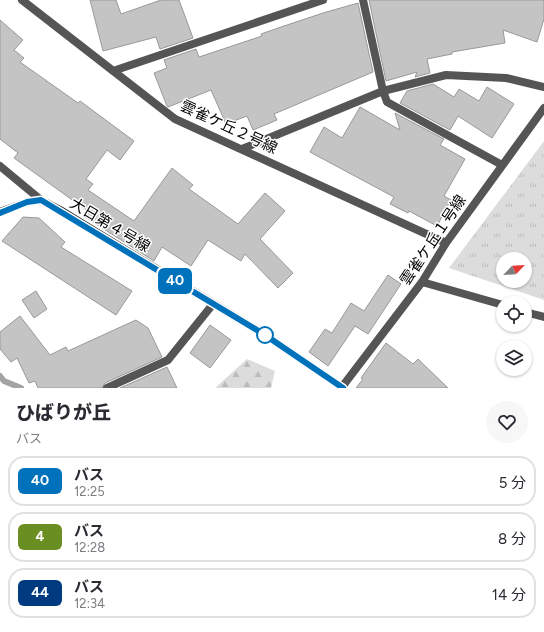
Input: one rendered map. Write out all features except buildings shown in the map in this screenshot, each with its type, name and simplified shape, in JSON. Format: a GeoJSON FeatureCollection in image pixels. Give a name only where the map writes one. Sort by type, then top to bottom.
{"type":"FeatureCollection","features":[{"type":"Feature","properties":{"kind":"street","name":"雲雀ケ丘２号線"},"geometry":{"type":"LineString","coordinates":[[22,0],[175,119],[446,243]]}},
{"type":"Feature","properties":{"kind":"street"},"geometry":{"type":"LineString","coordinates":[[113,71],[323,0]]}},
{"type":"Feature","properties":{"kind":"street"},"geometry":{"type":"LineString","coordinates":[[363,0],[383,91],[387,102],[502,165]]}},
{"type":"Feature","properties":{"kind":"street"},"geometry":{"type":"LineString","coordinates":[[242,149],[383,91],[446,75],[506,78],[544,87]]}},
{"type":"Feature","properties":{"kind":"street","name":"雲雀ケ丘１号線"},"geometry":{"type":"LineString","coordinates":[[343,387],[422,282],[446,243],[544,108]]}},
{"type":"Feature","properties":{"kind":"street"},"geometry":{"type":"LineString","coordinates":[[0,166],[41,200]]}},
{"type":"Feature","properties":{"kind":"street"},"geometry":{"type":"LineString","coordinates":[[0,212],[27,202],[41,200]]}},
{"type":"Feature","properties":{"kind":"street","name":"大日第４号線"},"geometry":{"type":"LineString","coordinates":[[41,200],[60,210],[265,335],[343,387]]}},
{"type":"Feature","properties":{"kind":"street"},"geometry":{"type":"LineString","coordinates":[[422,282],[496,304]]}},
{"type":"Feature","properties":{"kind":"street"},"geometry":{"type":"LineString","coordinates":[[106,388],[168,360],[213,304]]}},
{"type":"Feature","properties":{"kind":"street"},"geometry":{"type":"LineString","coordinates":[[532,314],[544,317]]}},
{"type":"Feature","properties":{"kind":"green space"},"geometry":{"type":"Polygon","coordinates":[[[544,141],[544,300],[508,288],[532,288],[532,252],[496,252],[496,284],[449,268],[544,141]]]}},
{"type":"Feature","properties":{"kind":"green space"},"geometry":{"type":"Polygon","coordinates":[[[247,359],[275,371],[271,388],[215,388],[247,359]]]}},
{"type":"Feature","properties":{"kind":"waterway"},"geometry":{"type":"LineString","coordinates":[[0,376],[4,381],[21,388]]}},
{"type":"Feature","properties":{"kind":"bus line","name":"40"},"geometry":{"type":"LineString","coordinates":[[0,213],[27,202],[41,200],[60,210],[265,335],[343,388]]}}]}
